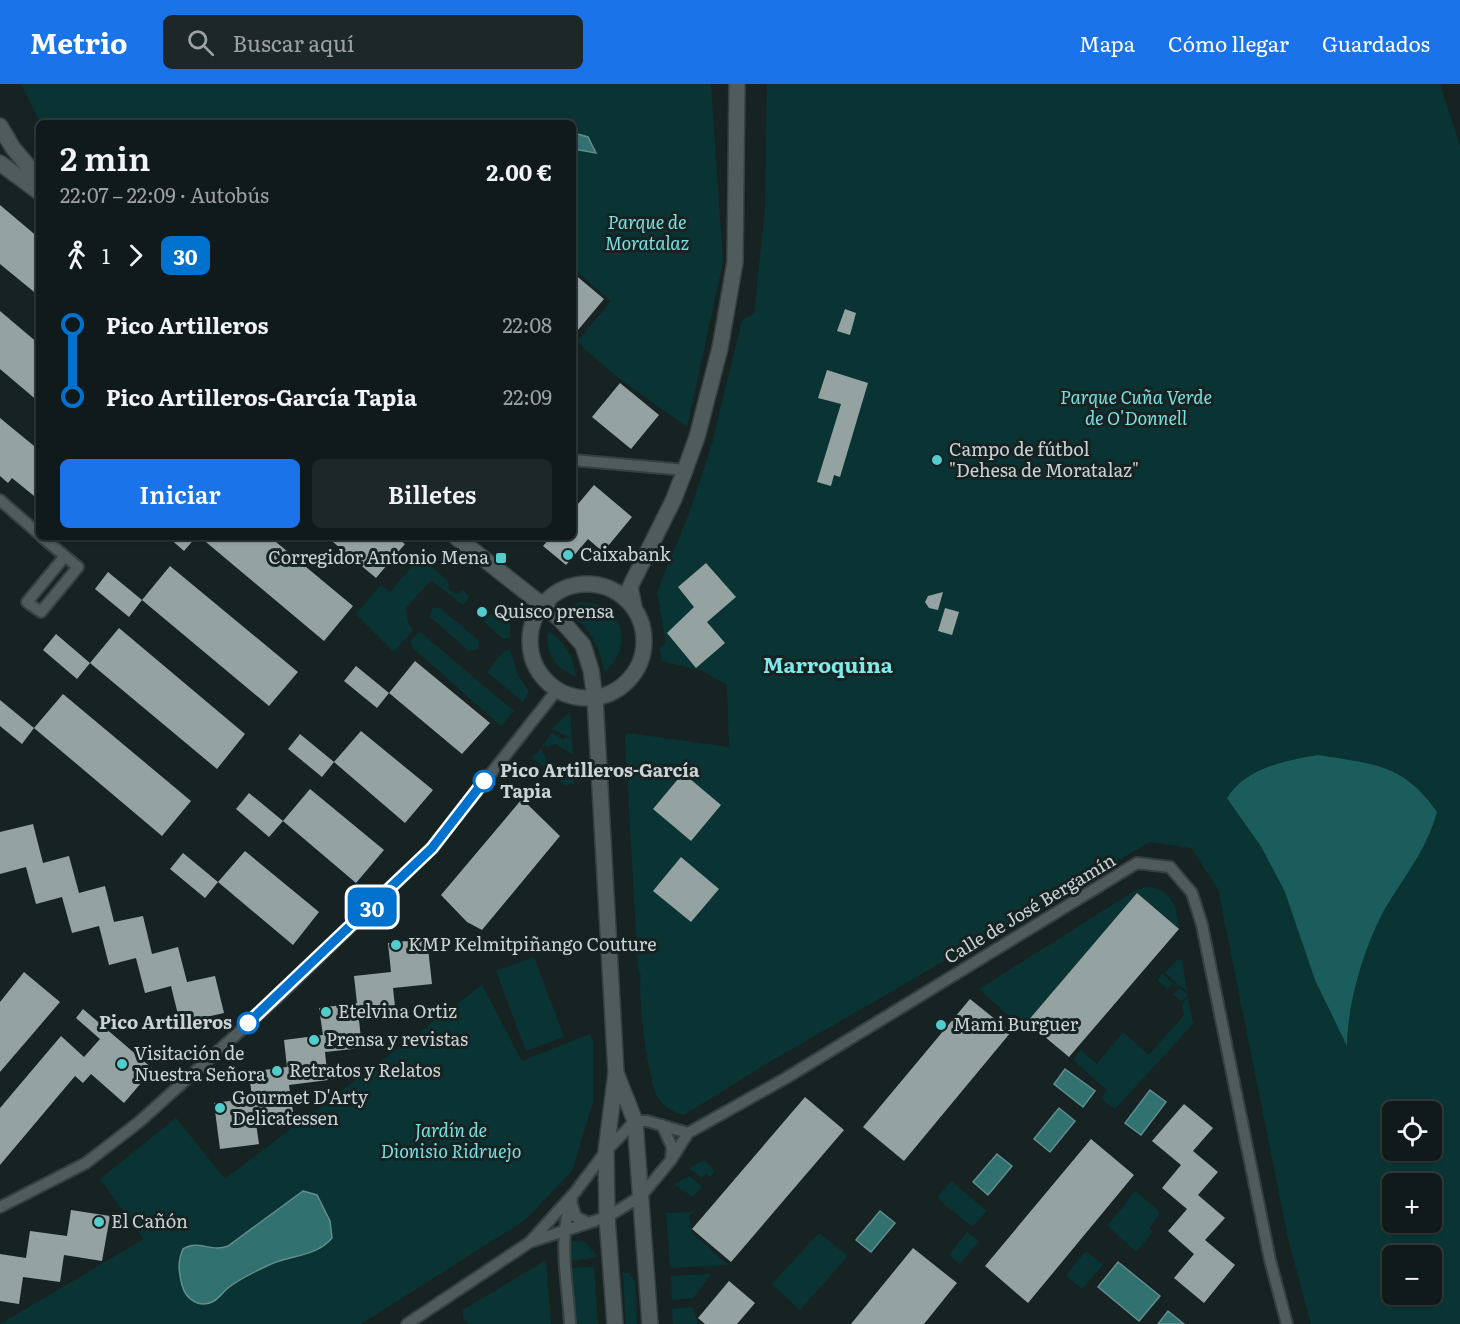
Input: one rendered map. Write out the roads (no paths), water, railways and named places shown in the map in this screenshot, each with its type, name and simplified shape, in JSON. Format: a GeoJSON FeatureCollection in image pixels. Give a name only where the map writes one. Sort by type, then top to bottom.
{"type":"FeatureCollection","features":[{"type":"Feature","properties":{"kind":"main road"},"geometry":{"type":"LineString","coordinates":[[622,589],[673,501],[686,470],[720,348],[735,262],[737,84]]}},
{"type":"Feature","properties":{"kind":"main road"},"geometry":{"type":"LineString","coordinates":[[0,126],[13,148],[36,175]]}},
{"type":"Feature","properties":{"kind":"main road"},"geometry":{"type":"LineString","coordinates":[[0,163],[36,190]]}},
{"type":"Feature","properties":{"kind":"main road"},"geometry":{"type":"LineString","coordinates":[[460,540],[560,619],[583,645],[591,670],[596,698],[616,1073],[606,1151],[607,1217],[615,1324]]}},
{"type":"Feature","properties":{"kind":"main road"},"geometry":{"type":"LineString","coordinates":[[598,584],[622,589],[643,626],[645,639],[640,663],[629,681],[620,688],[596,698],[576,698],[557,690],[546,682],[535,665],[531,652],[530,639],[533,620],[541,606],[550,596],[574,585],[598,584]]}},
{"type":"Feature","properties":{"kind":"main road"},"geometry":{"type":"LineString","coordinates":[[616,1073],[635,1121],[650,1324]]}},
{"type":"Feature","properties":{"kind":"street"},"geometry":{"type":"LineString","coordinates":[[576,460],[686,470]]}},
{"type":"Feature","properties":{"kind":"street"},"geometry":{"type":"LineString","coordinates":[[0,500],[36,531]]}},
{"type":"Feature","properties":{"kind":"street"},"geometry":{"type":"LineString","coordinates":[[46,540],[65,556],[78,567],[41,612],[27,602],[65,556]]}},
{"type":"Feature","properties":{"kind":"street"},"geometry":{"type":"LineString","coordinates":[[0,1207],[95,1156],[139,1122],[278,996],[432,848],[557,690]]}},
{"type":"Feature","properties":{"kind":"street","name":"Calle de José Bergamín"},"geometry":{"type":"LineString","coordinates":[[530,1242],[564,1233],[607,1217],[641,1196],[671,1160],[688,1133],[786,1078],[1137,863],[1170,867],[1192,893],[1202,925],[1270,1260],[1287,1324]]}},
{"type":"Feature","properties":{"kind":"street"},"geometry":{"type":"LineString","coordinates":[[406,1324],[530,1242],[576,1191],[606,1151],[635,1121],[647,1121],[688,1133]]}},
{"type":"Feature","properties":{"kind":"street"},"geometry":{"type":"LineString","coordinates":[[662,1125],[672,1147],[671,1160]]}},
{"type":"Feature","properties":{"kind":"street"},"geometry":{"type":"LineString","coordinates":[[570,1324],[564,1233],[565,1218],[576,1191]]}},
{"type":"Feature","properties":{"kind":"street"},"geometry":{"type":"LineString","coordinates":[[571,1202],[576,1217],[589,1223]]}},
{"type":"Feature","properties":{"kind":"place","name":"Campo de fútbol \"Dehesa de Moratalaz\""},"geometry":{"type":"Point","coordinates":[937,460]}},
{"type":"Feature","properties":{"kind":"place","name":"Caixabank"},"geometry":{"type":"Point","coordinates":[568,555]}},
{"type":"Feature","properties":{"kind":"place","name":"Corregidor Antonio Mena"},"geometry":{"type":"Point","coordinates":[501,558]}},
{"type":"Feature","properties":{"kind":"place","name":"Quisco prensa"},"geometry":{"type":"Point","coordinates":[482,612]}},
{"type":"Feature","properties":{"kind":"place","name":"Pico Artilleros-García Tapia"},"geometry":{"type":"Point","coordinates":[484,781]}},
{"type":"Feature","properties":{"kind":"place","name":"KMP Kelmitpiñango Couture"},"geometry":{"type":"Point","coordinates":[396,945]}},
{"type":"Feature","properties":{"kind":"place","name":"Etelvina Ortiz"},"geometry":{"type":"Point","coordinates":[326,1012]}},
{"type":"Feature","properties":{"kind":"place","name":"Pico Artilleros"},"geometry":{"type":"Point","coordinates":[248,1023]}},
{"type":"Feature","properties":{"kind":"place","name":"Mami Burguer"},"geometry":{"type":"Point","coordinates":[941,1025]}},
{"type":"Feature","properties":{"kind":"place","name":"Prensa y revistas"},"geometry":{"type":"Point","coordinates":[314,1040]}},
{"type":"Feature","properties":{"kind":"place","name":"Visitación de Nuestra Señora"},"geometry":{"type":"Point","coordinates":[122,1064]}},
{"type":"Feature","properties":{"kind":"place","name":"Retratos y Relatos"},"geometry":{"type":"Point","coordinates":[277,1071]}},
{"type":"Feature","properties":{"kind":"place","name":"Gourmet D'Arty Delicatessen"},"geometry":{"type":"Point","coordinates":[220,1108]}},
{"type":"Feature","properties":{"kind":"place","name":"El Cañón"},"geometry":{"type":"Point","coordinates":[99,1222]}},
{"type":"Feature","properties":{"kind":"district","name":"Marroquina"},"geometry":{"type":"Point","coordinates":[828,666]}},
{"type":"Feature","properties":{"kind":"park label","name":"Parque de Moratalaz"},"geometry":{"type":"Point","coordinates":[647,233]}},
{"type":"Feature","properties":{"kind":"park label","name":"Parque Cuña Verde de O'Donnell"},"geometry":{"type":"Point","coordinates":[1136,408]}},
{"type":"Feature","properties":{"kind":"park label","name":"Jardín de Dionisio Ridruejo"},"geometry":{"type":"Point","coordinates":[451,1141]}}]}
